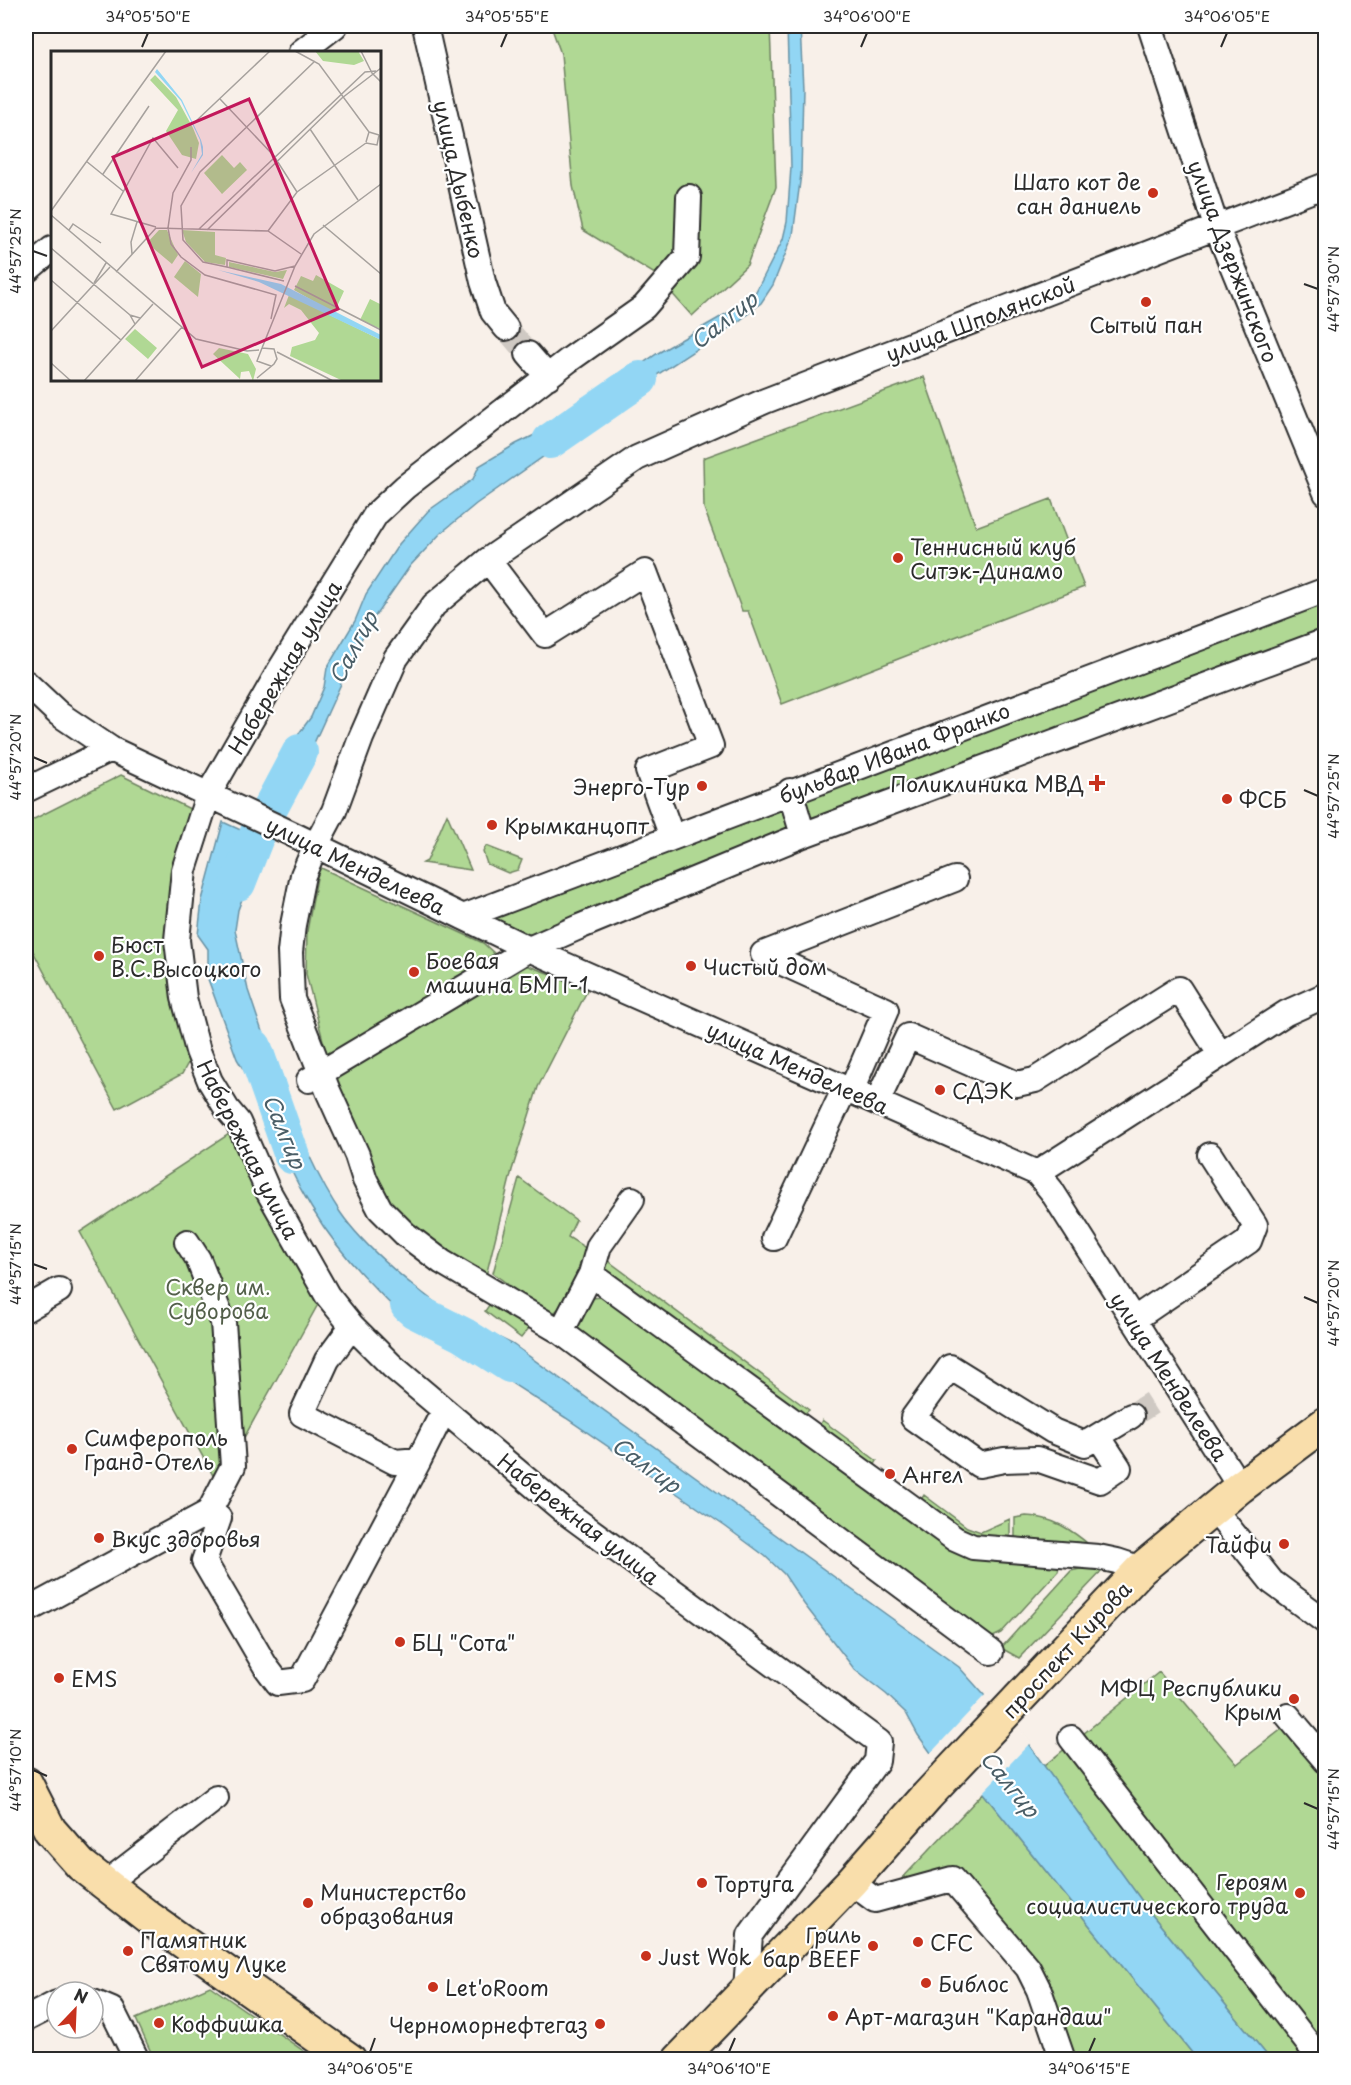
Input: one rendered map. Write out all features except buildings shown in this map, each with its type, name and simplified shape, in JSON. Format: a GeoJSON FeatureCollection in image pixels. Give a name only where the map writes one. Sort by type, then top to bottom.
{"type":"FeatureCollection","features":[{"type":"Feature","properties":{"kind":"main road","name":"проспект Кирова"},"geometry":{"type":"LineString","coordinates":[[680,2059],[851,1882],[927,1796],[1141,1569],[1213,1508],[1326,1423]]}},
{"type":"Feature","properties":{"kind":"main road"},"geometry":{"type":"LineString","coordinates":[[26,1783],[50,1830],[68,1852],[106,1886],[350,2060]]}},
{"type":"Feature","properties":{"kind":"street"},"geometry":{"type":"LineString","coordinates":[[302,51],[335,26]]}},
{"type":"Feature","properties":{"kind":"street","name":"улица Дыбенко"},"geometry":{"type":"LineString","coordinates":[[425,26],[483,282],[493,312],[506,328]]}},
{"type":"Feature","properties":{"kind":"street","name":"улица Дзержинского"},"geometry":{"type":"LineString","coordinates":[[1150,26],[1216,226],[1326,493]]}},
{"type":"Feature","properties":{"kind":"street","name":"улица Шполянской"},"geometry":{"type":"LineString","coordinates":[[488,560],[637,458],[765,401],[1216,226],[1326,186]]}},
{"type":"Feature","properties":{"kind":"street","name":"Набережная улица"},"geometry":{"type":"LineString","coordinates":[[689,197],[687,257],[644,307],[548,377],[405,487],[375,514],[281,668],[215,798],[184,870],[177,940],[184,998],[198,1052],[210,1081],[238,1122],[268,1191],[327,1295],[352,1326],[392,1366],[564,1511],[879,1742],[877,1761],[750,1935],[746,1989]]}},
{"type":"Feature","properties":{"kind":"street"},"geometry":{"type":"LineString","coordinates":[[26,271],[51,250]]}},
{"type":"Feature","properties":{"kind":"street"},"geometry":{"type":"LineString","coordinates":[[528,354],[548,377]]}},
{"type":"Feature","properties":{"kind":"street"},"geometry":{"type":"LineString","coordinates":[[672,837],[648,771],[711,746],[645,572],[545,635],[488,560],[434,605],[396,658],[361,738],[334,811],[303,875],[293,924],[290,977],[292,999],[315,1076],[357,1155],[365,1180],[380,1209],[405,1234],[442,1262],[561,1332],[991,1652]]}},
{"type":"Feature","properties":{"kind":"street","name":"бульвар Ивана Франко"},"geometry":{"type":"LineString","coordinates":[[463,917],[790,791],[1326,590]]}},
{"type":"Feature","properties":{"kind":"street"},"geometry":{"type":"LineString","coordinates":[[315,1076],[529,949],[579,927],[803,835],[1326,642]]}},
{"type":"Feature","properties":{"kind":"street"},"geometry":{"type":"LineString","coordinates":[[26,683],[59,714],[111,749]]}},
{"type":"Feature","properties":{"kind":"street"},"geometry":{"type":"LineString","coordinates":[[26,790],[111,749]]}},
{"type":"Feature","properties":{"kind":"street","name":"улица Менделеева"},"geometry":{"type":"LineString","coordinates":[[111,749],[316,845],[529,949],[1036,1173],[1051,1190],[1133,1320],[1168,1392],[1240,1487]]}},
{"type":"Feature","properties":{"kind":"street"},"geometry":{"type":"LineString","coordinates":[[790,791],[803,835]]}},
{"type":"Feature","properties":{"kind":"street"},"geometry":{"type":"LineString","coordinates":[[774,1238],[886,1010],[763,954],[955,879]]}},
{"type":"Feature","properties":{"kind":"street"},"geometry":{"type":"LineString","coordinates":[[877,1102],[908,1036],[1017,1084],[1035,1080],[1179,989],[1220,1054]]}},
{"type":"Feature","properties":{"kind":"street"},"geometry":{"type":"LineString","coordinates":[[1036,1173],[1286,1013],[1326,995]]}},
{"type":"Feature","properties":{"kind":"street"},"geometry":{"type":"LineString","coordinates":[[1133,1320],[1249,1241],[1255,1225],[1210,1155]]}},
{"type":"Feature","properties":{"kind":"street"},"geometry":{"type":"LineString","coordinates":[[561,1332],[591,1274],[600,1246],[632,1199]]}},
{"type":"Feature","properties":{"kind":"street"},"geometry":{"type":"LineString","coordinates":[[26,1611],[210,1512],[233,1466],[223,1322],[198,1259],[187,1242]]}},
{"type":"Feature","properties":{"kind":"street"},"geometry":{"type":"LineString","coordinates":[[591,1274],[955,1539],[973,1547],[1098,1557],[1141,1569]]}},
{"type":"Feature","properties":{"kind":"street"},"geometry":{"type":"LineString","coordinates":[[26,1309],[59,1290]]}},
{"type":"Feature","properties":{"kind":"street"},"geometry":{"type":"LineString","coordinates":[[352,1326],[327,1360],[302,1414],[396,1462],[419,1460]]}},
{"type":"Feature","properties":{"kind":"street"},"geometry":{"type":"LineString","coordinates":[[1098,1436],[1119,1468],[1100,1480],[1037,1459],[1004,1460],[979,1466],[914,1418],[950,1367],[1053,1431],[1085,1443],[1131,1416]]}},
{"type":"Feature","properties":{"kind":"street"},"geometry":{"type":"LineString","coordinates":[[210,1512],[219,1518],[204,1561],[266,1667],[278,1683],[302,1680],[444,1410]]}},
{"type":"Feature","properties":{"kind":"street"},"geometry":{"type":"LineString","coordinates":[[1213,1508],[1272,1582],[1326,1622]]}},
{"type":"Feature","properties":{"kind":"street"},"geometry":{"type":"LineString","coordinates":[[1288,1716],[1326,1761]]}},
{"type":"Feature","properties":{"kind":"street"},"geometry":{"type":"LineString","coordinates":[[1071,1738],[1321,2060]]}},
{"type":"Feature","properties":{"kind":"street"},"geometry":{"type":"LineString","coordinates":[[106,1886],[114,1877],[216,1798]]}},
{"type":"Feature","properties":{"kind":"street"},"geometry":{"type":"LineString","coordinates":[[851,1882],[875,1900],[952,1879],[1028,1968],[1039,1990],[1063,2060]]}},
{"type":"Feature","properties":{"kind":"street"},"geometry":{"type":"LineString","coordinates":[[105,2007],[112,2010],[137,2060]]}},
{"type":"Feature","properties":{"kind":"street"},"geometry":{"type":"LineString","coordinates":[[26,2019],[45,2009]]}},
{"type":"Feature","properties":{"kind":"green space"},"geometry":{"type":"Polygon","coordinates":[[[551,26],[770,26],[776,187],[747,265],[692,316],[655,274],[583,230],[573,186],[561,54],[551,26]]]}},
{"type":"Feature","properties":{"kind":"green space","name":"Теннисный клуб Ситэк-Динамо"},"geometry":{"type":"Polygon","coordinates":[[[924,377],[976,527],[1051,499],[1084,587],[782,704],[748,611],[742,611],[704,508],[703,458],[924,377]]]}},
{"type":"Feature","properties":{"kind":"green space"},"geometry":{"type":"Polygon","coordinates":[[[1325,598],[1325,633],[803,826],[795,798],[1325,598]]]}},
{"type":"Feature","properties":{"kind":"green space"},"geometry":{"type":"Polygon","coordinates":[[[121,775],[194,811],[178,864],[190,1059],[182,1074],[117,1109],[26,938],[26,823],[121,775]]]}},
{"type":"Feature","properties":{"kind":"green space"},"geometry":{"type":"Polygon","coordinates":[[[789,800],[797,828],[529,940],[484,918],[789,800]]]}},
{"type":"Feature","properties":{"kind":"green space"},"geometry":{"type":"Polygon","coordinates":[[[447,814],[471,870],[423,863],[427,861],[447,814]]]}},
{"type":"Feature","properties":{"kind":"green space"},"geometry":{"type":"Polygon","coordinates":[[[486,846],[522,860],[518,870],[508,873],[487,864],[483,852],[486,846]]]}},
{"type":"Feature","properties":{"kind":"green space"},"geometry":{"type":"Polygon","coordinates":[[[319,867],[483,943],[495,954],[556,976],[555,978],[587,991],[538,1087],[512,1170],[485,1280],[398,1219],[376,1187],[336,1091],[306,974],[307,931],[319,867]]]}},
{"type":"Feature","properties":{"kind":"green space","name":"Сквер им. Суворова"},"geometry":{"type":"Polygon","coordinates":[[[232,1132],[321,1299],[241,1443],[215,1479],[80,1232],[232,1132]]]}},
{"type":"Feature","properties":{"kind":"green space"},"geometry":{"type":"Polygon","coordinates":[[[519,1178],[576,1220],[568,1237],[592,1252],[566,1301],[555,1312],[539,1308],[493,1273],[519,1178]]]}},
{"type":"Feature","properties":{"kind":"green space"},"geometry":{"type":"Polygon","coordinates":[[[603,1257],[809,1410],[803,1415],[601,1268],[603,1257]]]}},
{"type":"Feature","properties":{"kind":"green space"},"geometry":{"type":"Polygon","coordinates":[[[496,1295],[534,1322],[521,1338],[485,1311],[496,1295]]]}},
{"type":"Feature","properties":{"kind":"green space"},"geometry":{"type":"Polygon","coordinates":[[[603,1297],[949,1545],[1050,1563],[1059,1567],[1058,1571],[1001,1633],[993,1637],[986,1637],[577,1333],[576,1326],[592,1298],[603,1297]]]}},
{"type":"Feature","properties":{"kind":"green space"},"geometry":{"type":"Polygon","coordinates":[[[822,1420],[877,1461],[873,1468],[822,1430],[820,1424],[822,1420]]]}},
{"type":"Feature","properties":{"kind":"green space"},"geometry":{"type":"Polygon","coordinates":[[[924,1495],[967,1527],[981,1532],[1010,1519],[1010,1540],[962,1533],[920,1501],[924,1495]]]}},
{"type":"Feature","properties":{"kind":"green space"},"geometry":{"type":"Polygon","coordinates":[[[1026,1516],[1062,1525],[1092,1547],[1015,1541],[1015,1518],[1026,1516]]]}},
{"type":"Feature","properties":{"kind":"green space"},"geometry":{"type":"Polygon","coordinates":[[[1093,1566],[1104,1569],[1019,1658],[1001,1648],[1071,1571],[1093,1566]]]}},
{"type":"Feature","properties":{"kind":"green space"},"geometry":{"type":"Polygon","coordinates":[[[1159,1672],[1237,1764],[1287,1725],[1325,1772],[1325,2059],[1270,2059],[1152,1915],[1044,1766],[1159,1672]]]}},
{"type":"Feature","properties":{"kind":"green space"},"geometry":{"type":"Polygon","coordinates":[[[983,1793],[1197,2059],[1070,2059],[1046,1989],[952,1870],[895,1886],[983,1793]]]}},
{"type":"Feature","properties":{"kind":"green space"},"geometry":{"type":"Polygon","coordinates":[[[210,1986],[315,2059],[154,2059],[136,2019],[210,1986]]]}},
{"type":"Feature","properties":{"kind":"water"},"geometry":{"type":"Polygon","coordinates":[[[787,26],[800,26],[803,88],[801,174],[793,235],[773,285],[761,303],[738,322],[602,411],[592,398],[658,353],[731,311],[755,293],[783,239],[787,222],[791,167],[787,26]]]}},
{"type":"Feature","properties":{"kind":"water"},"geometry":{"type":"Polygon","coordinates":[[[582,406],[594,421],[476,504],[441,533],[410,566],[366,629],[288,800],[263,788],[276,777],[300,732],[311,717],[324,687],[327,668],[355,621],[366,594],[399,544],[428,511],[473,479],[479,466],[549,428],[582,406]]]}},
{"type":"Feature","properties":{"kind":"water"},"geometry":{"type":"Polygon","coordinates":[[[223,822],[254,836],[260,850],[238,910],[235,930],[248,990],[281,1088],[260,1097],[237,1059],[208,979],[208,949],[198,935],[202,900],[223,822]]]}},
{"type":"Feature","properties":{"kind":"water"},"geometry":{"type":"Polygon","coordinates":[[[288,1105],[318,1173],[340,1212],[351,1226],[393,1269],[455,1317],[444,1338],[413,1322],[395,1308],[339,1248],[311,1208],[288,1164],[268,1116],[288,1105]]]}},
{"type":"Feature","properties":{"kind":"water"},"geometry":{"type":"Polygon","coordinates":[[[475,1326],[512,1344],[959,1667],[1029,1745],[1152,1915],[1270,2059],[1197,2059],[983,1793],[931,1753],[906,1713],[855,1670],[784,1574],[765,1556],[726,1527],[566,1418],[480,1363],[465,1345],[475,1326]]]}},
{"type":"Feature","properties":{"kind":"pier"},"geometry":{"type":"Polygon","coordinates":[[[987,1693],[1031,1742],[980,1795],[929,1755],[987,1693]]]}},
{"type":"Feature","properties":{"kind":"waterway","name":"Салгир"},"geometry":{"type":"LineString","coordinates":[[550,441],[640,379]]}},
{"type":"Feature","properties":{"kind":"waterway","name":"Салгир"},"geometry":{"type":"LineString","coordinates":[[238,883],[260,827],[300,752]]}},
{"type":"Feature","properties":{"kind":"waterway","name":"Салгир"},"geometry":{"type":"LineString","coordinates":[[254,1047],[292,1156]]}},
{"type":"Feature","properties":{"kind":"waterway","name":"Салгир"},"geometry":{"type":"LineString","coordinates":[[408,1305],[415,1311],[463,1335],[510,1365]]}},
{"type":"Feature","properties":{"kind":"tunnel"},"geometry":{"type":"LineString","coordinates":[[506,328],[528,354]]}},
{"type":"Feature","properties":{"kind":"tunnel"},"geometry":{"type":"LineString","coordinates":[[1131,1416],[1161,1397]]}},
{"type":"Feature","properties":{"kind":"place","name":"Шато кот де сан даниель"},"geometry":{"type":"Point","coordinates":[1153,193]}},
{"type":"Feature","properties":{"kind":"place","name":"Сытый пан"},"geometry":{"type":"Point","coordinates":[1146,302]}},
{"type":"Feature","properties":{"kind":"place","name":"Теннисный клуб Ситэк-Динамо"},"geometry":{"type":"Point","coordinates":[898,558]}},
{"type":"Feature","properties":{"kind":"place","name":"Поликлиника МВД"},"geometry":{"type":"Point","coordinates":[1097,783]}},
{"type":"Feature","properties":{"kind":"place","name":"Энерго-Тур"},"geometry":{"type":"Point","coordinates":[702,786]}},
{"type":"Feature","properties":{"kind":"place","name":"ФСБ"},"geometry":{"type":"Point","coordinates":[1227,799]}},
{"type":"Feature","properties":{"kind":"place","name":"Крымканцопт"},"geometry":{"type":"Point","coordinates":[492,825]}},
{"type":"Feature","properties":{"kind":"place","name":"Бюст В.С.Высоцкого"},"geometry":{"type":"Point","coordinates":[99,956]}},
{"type":"Feature","properties":{"kind":"place","name":"Чистый дом"},"geometry":{"type":"Point","coordinates":[691,966]}},
{"type":"Feature","properties":{"kind":"place","name":"Боевая машина БМП-1"},"geometry":{"type":"Point","coordinates":[414,972]}},
{"type":"Feature","properties":{"kind":"place","name":"СДЭК"},"geometry":{"type":"Point","coordinates":[940,1090]}},
{"type":"Feature","properties":{"kind":"place","name":"Симферополь Гранд-Отель"},"geometry":{"type":"Point","coordinates":[72,1449]}},
{"type":"Feature","properties":{"kind":"place","name":"Ангел"},"geometry":{"type":"Point","coordinates":[890,1474]}},
{"type":"Feature","properties":{"kind":"place","name":"Вкус здоровья"},"geometry":{"type":"Point","coordinates":[99,1538]}},
{"type":"Feature","properties":{"kind":"place","name":"Тайфи"},"geometry":{"type":"Point","coordinates":[1284,1544]}},
{"type":"Feature","properties":{"kind":"place","name":"БЦ \"Сота\""},"geometry":{"type":"Point","coordinates":[400,1642]}},
{"type":"Feature","properties":{"kind":"place","name":"EMS"},"geometry":{"type":"Point","coordinates":[59,1678]}},
{"type":"Feature","properties":{"kind":"place","name":"МФЦ Республики Крым"},"geometry":{"type":"Point","coordinates":[1294,1699]}},
{"type":"Feature","properties":{"kind":"place","name":"Тортуга"},"geometry":{"type":"Point","coordinates":[702,1883]}},
{"type":"Feature","properties":{"kind":"place","name":"Героям социалистического труда"},"geometry":{"type":"Point","coordinates":[1300,1893]}},
{"type":"Feature","properties":{"kind":"place","name":"Министерство образования"},"geometry":{"type":"Point","coordinates":[308,1903]}},
{"type":"Feature","properties":{"kind":"place","name":"CFC"},"geometry":{"type":"Point","coordinates":[918,1942]}},
{"type":"Feature","properties":{"kind":"place","name":"Гриль бар BEEF"},"geometry":{"type":"Point","coordinates":[873,1946]}},
{"type":"Feature","properties":{"kind":"place","name":"Памятник Святому Луке"},"geometry":{"type":"Point","coordinates":[128,1951]}},
{"type":"Feature","properties":{"kind":"place","name":"Just Wok"},"geometry":{"type":"Point","coordinates":[646,1956]}},
{"type":"Feature","properties":{"kind":"place","name":"Библос"},"geometry":{"type":"Point","coordinates":[926,1983]}},
{"type":"Feature","properties":{"kind":"place","name":"Let'oRoom"},"geometry":{"type":"Point","coordinates":[433,1987]}},
{"type":"Feature","properties":{"kind":"place","name":"Арт-магазин \"Карандаш\""},"geometry":{"type":"Point","coordinates":[833,2016]}},
{"type":"Feature","properties":{"kind":"place","name":"Коффишка"},"geometry":{"type":"Point","coordinates":[159,2023]}},
{"type":"Feature","properties":{"kind":"place","name":"Черноморнефтегаз"},"geometry":{"type":"Point","coordinates":[600,2024]}}]}
